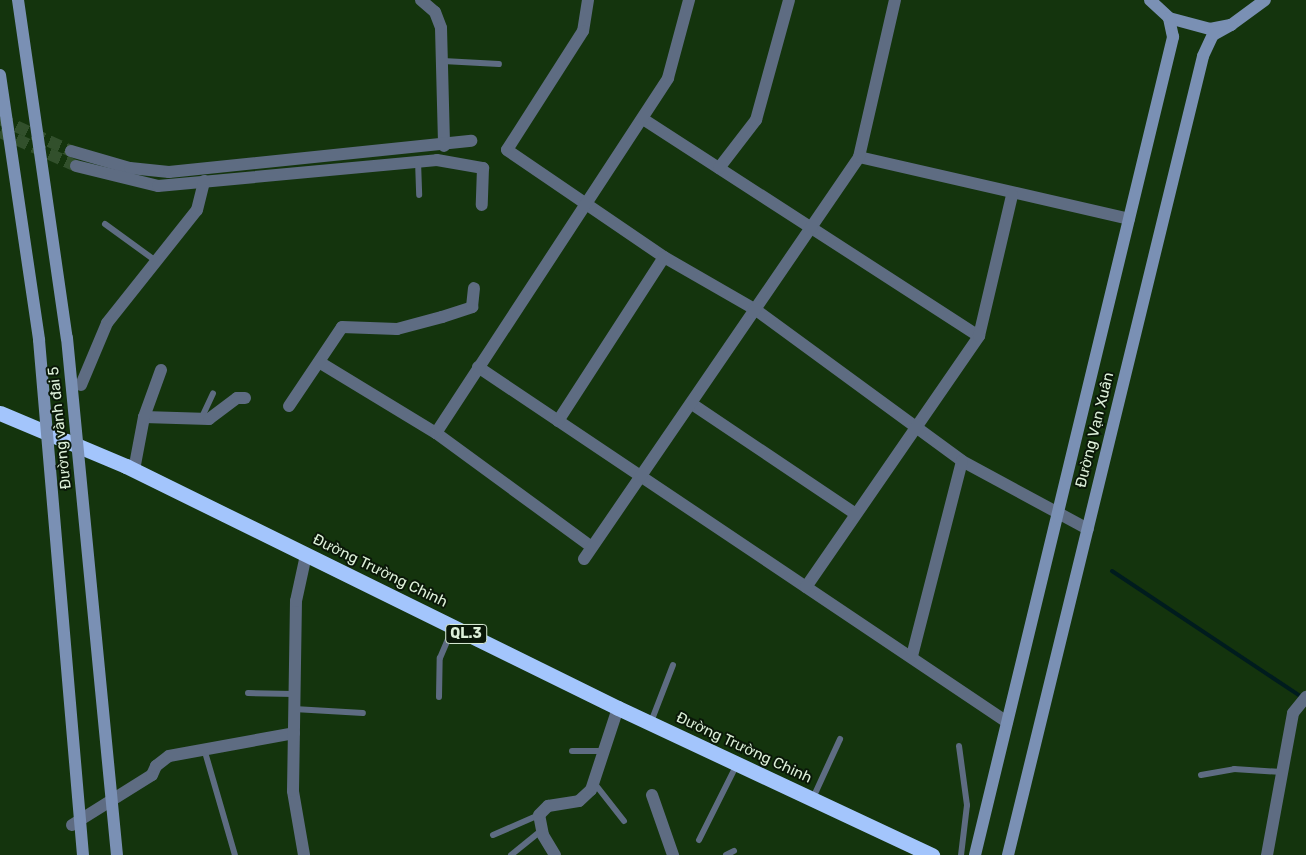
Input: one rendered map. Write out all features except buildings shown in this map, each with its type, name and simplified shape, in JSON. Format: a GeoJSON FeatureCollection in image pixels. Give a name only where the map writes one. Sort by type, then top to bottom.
{"type":"FeatureCollection","features":[{"type":"Feature","properties":{"kind":"highway","name":"Đường Trường Chinh"},"geometry":{"type":"LineString","coordinates":[[0,413],[134,470],[618,708],[932,855]]}},
{"type":"Feature","properties":{"kind":"highway"},"geometry":{"type":"LineString","coordinates":[[896,838],[915,855]]}},
{"type":"Feature","properties":{"kind":"street","name":"Đường vành đai 5"},"geometry":{"type":"LineString","coordinates":[[18,0],[67,338],[117,855]]}},
{"type":"Feature","properties":{"kind":"street"},"geometry":{"type":"LineString","coordinates":[[422,0],[439,19],[443,60],[444,146]]}},
{"type":"Feature","properties":{"kind":"street"},"geometry":{"type":"LineString","coordinates":[[588,0],[583,31],[507,150],[664,257],[756,310],[962,461],[1057,516],[1088,529]]}},
{"type":"Feature","properties":{"kind":"street"},"geometry":{"type":"LineString","coordinates":[[436,433],[585,202],[643,119],[668,78],[689,0]]}},
{"type":"Feature","properties":{"kind":"street"},"geometry":{"type":"LineString","coordinates":[[720,168],[756,120],[789,0]]}},
{"type":"Feature","properties":{"kind":"street"},"geometry":{"type":"LineString","coordinates":[[584,559],[692,404],[808,229],[859,156],[895,0]]}},
{"type":"Feature","properties":{"kind":"street"},"geometry":{"type":"LineString","coordinates":[[1150,0],[1169,18],[1189,26],[1231,25]]}},
{"type":"Feature","properties":{"kind":"street","name":"Đường Vạn Xuân"},"geometry":{"type":"LineString","coordinates":[[1008,855],[1202,56],[1212,35],[1231,25],[1265,0]]}},
{"type":"Feature","properties":{"kind":"street","name":"Đường Vạn Xuân"},"geometry":{"type":"LineString","coordinates":[[975,855],[1173,37],[1169,18]]}},
{"type":"Feature","properties":{"kind":"street","name":"Đường vành đai 5"},"geometry":{"type":"LineString","coordinates":[[0,75],[39,340],[83,855]]}},
{"type":"Feature","properties":{"kind":"street"},"geometry":{"type":"LineString","coordinates":[[643,119],[720,168],[808,229],[979,336]]}},
{"type":"Feature","properties":{"kind":"street"},"geometry":{"type":"LineString","coordinates":[[71,151],[130,168],[169,172],[472,142]]}},
{"type":"Feature","properties":{"kind":"street"},"geometry":{"type":"LineString","coordinates":[[859,156],[1012,195],[1129,219]]}},
{"type":"Feature","properties":{"kind":"street"},"geometry":{"type":"LineString","coordinates":[[76,166],[134,184],[204,181],[418,160],[483,168],[482,205]]}},
{"type":"Feature","properties":{"kind":"street"},"geometry":{"type":"LineString","coordinates":[[81,385],[107,323],[197,210],[204,181]]}},
{"type":"Feature","properties":{"kind":"street"},"geometry":{"type":"LineString","coordinates":[[806,588],[914,424],[979,336],[1012,195]]}},
{"type":"Feature","properties":{"kind":"street"},"geometry":{"type":"LineString","coordinates":[[558,421],[664,257]]}},
{"type":"Feature","properties":{"kind":"street"},"geometry":{"type":"LineString","coordinates":[[289,406],[342,327],[397,329],[442,317],[472,307],[474,288]]}},
{"type":"Feature","properties":{"kind":"street"},"geometry":{"type":"LineString","coordinates":[[319,362],[436,433],[592,547]]}},
{"type":"Feature","properties":{"kind":"street"},"geometry":{"type":"LineString","coordinates":[[478,367],[642,475],[806,588],[912,656],[1008,722]]}},
{"type":"Feature","properties":{"kind":"street"},"geometry":{"type":"LineString","coordinates":[[134,470],[144,417],[162,370]]}},
{"type":"Feature","properties":{"kind":"street"},"geometry":{"type":"LineString","coordinates":[[144,417],[201,418],[217,415],[237,398],[245,398]]}},
{"type":"Feature","properties":{"kind":"street"},"geometry":{"type":"LineString","coordinates":[[692,404],[854,513]]}},
{"type":"Feature","properties":{"kind":"street"},"geometry":{"type":"LineString","coordinates":[[912,656],[962,461]]}},
{"type":"Feature","properties":{"kind":"street"},"geometry":{"type":"LineString","coordinates":[[304,855],[293,791],[296,601],[306,555]]}},
{"type":"Feature","properties":{"kind":"street"},"geometry":{"type":"LineString","coordinates":[[1266,855],[1293,712],[1304,698]]}},
{"type":"Feature","properties":{"kind":"street"},"geometry":{"type":"LineString","coordinates":[[554,855],[541,831],[539,815],[548,806],[579,800],[595,784],[602,751],[618,708]]}},
{"type":"Feature","properties":{"kind":"street"},"geometry":{"type":"LineString","coordinates":[[72,825],[152,775],[156,766],[169,756],[205,752],[294,733]]}},
{"type":"Feature","properties":{"kind":"street"},"geometry":{"type":"LineString","coordinates":[[652,795],[673,855]]}},
{"type":"Feature","properties":{"kind":"lane"},"geometry":{"type":"LineString","coordinates":[[443,60],[499,64]]}},
{"type":"Feature","properties":{"kind":"lane"},"geometry":{"type":"LineString","coordinates":[[418,160],[419,195]]}},
{"type":"Feature","properties":{"kind":"lane"},"geometry":{"type":"LineString","coordinates":[[106,224],[156,261]]}},
{"type":"Feature","properties":{"kind":"lane"},"geometry":{"type":"LineString","coordinates":[[201,418],[207,414],[212,393]]}},
{"type":"Feature","properties":{"kind":"lane"},"geometry":{"type":"LineString","coordinates":[[438,697],[440,658],[453,627]]}},
{"type":"Feature","properties":{"kind":"lane"},"geometry":{"type":"LineString","coordinates":[[650,723],[673,665]]}},
{"type":"Feature","properties":{"kind":"lane"},"geometry":{"type":"LineString","coordinates":[[248,692],[294,694]]}},
{"type":"Feature","properties":{"kind":"lane"},"geometry":{"type":"LineString","coordinates":[[294,709],[363,713]]}},
{"type":"Feature","properties":{"kind":"lane"},"geometry":{"type":"LineString","coordinates":[[813,799],[840,739]]}},
{"type":"Feature","properties":{"kind":"lane"},"geometry":{"type":"LineString","coordinates":[[959,746],[967,805],[961,855]]}},
{"type":"Feature","properties":{"kind":"lane"},"geometry":{"type":"LineString","coordinates":[[572,751],[602,751]]}},
{"type":"Feature","properties":{"kind":"lane"},"geometry":{"type":"LineString","coordinates":[[205,752],[235,855]]}},
{"type":"Feature","properties":{"kind":"lane"},"geometry":{"type":"LineString","coordinates":[[700,840],[737,764]]}},
{"type":"Feature","properties":{"kind":"lane"},"geometry":{"type":"LineString","coordinates":[[1201,775],[1234,769],[1282,772]]}},
{"type":"Feature","properties":{"kind":"lane"},"geometry":{"type":"LineString","coordinates":[[595,784],[624,821]]}},
{"type":"Feature","properties":{"kind":"lane"},"geometry":{"type":"LineString","coordinates":[[493,835],[539,815]]}},
{"type":"Feature","properties":{"kind":"lane"},"geometry":{"type":"LineString","coordinates":[[512,855],[541,831]]}},
{"type":"Feature","properties":{"kind":"lane"},"geometry":{"type":"LineString","coordinates":[[726,855],[734,851]]}},
{"type":"Feature","properties":{"kind":"waterway"},"geometry":{"type":"LineString","coordinates":[[1112,571],[1302,697]]}},
{"type":"Feature","properties":{"kind":"tunnel"},"geometry":{"type":"LineString","coordinates":[[0,119],[71,151]]}},
{"type":"Feature","properties":{"kind":"tunnel"},"geometry":{"type":"LineString","coordinates":[[0,132],[76,166]]}}]}
